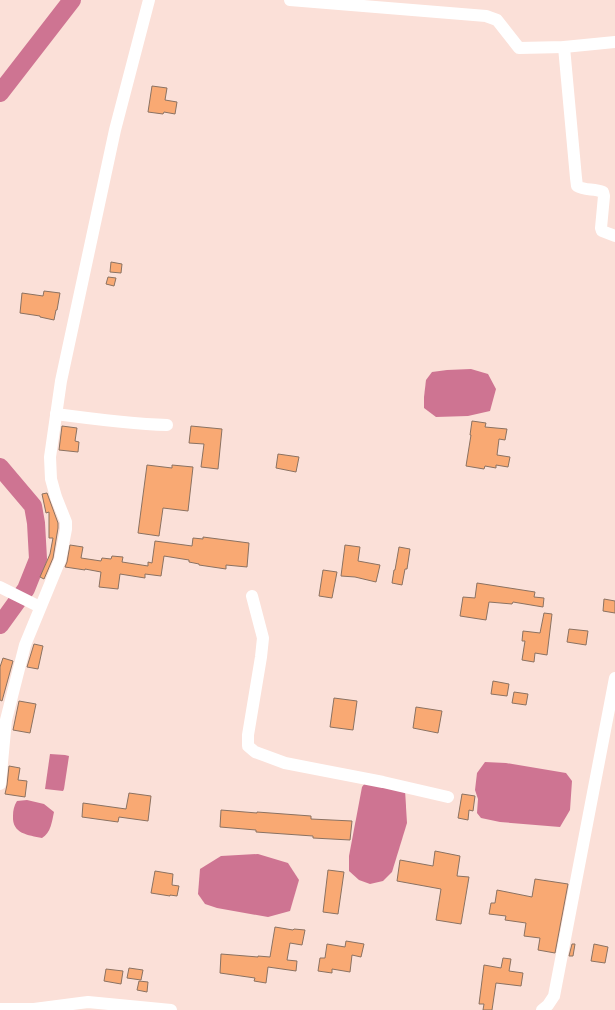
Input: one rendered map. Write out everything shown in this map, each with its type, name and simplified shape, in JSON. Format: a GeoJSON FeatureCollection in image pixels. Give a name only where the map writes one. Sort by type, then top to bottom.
{"type":"FeatureCollection","features":[{"type":"Feature","properties":{"kind":"street"},"geometry":{"type":"LineString","coordinates":[[0,784],[6,720],[25,645],[38,606],[60,560],[66,529],[66,522],[56,497],[51,479],[50,457],[60,381],[115,130],[149,0]]}},
{"type":"Feature","properties":{"kind":"street"},"geometry":{"type":"LineString","coordinates":[[290,0],[486,16],[497,20],[519,48],[564,47],[615,42]]}},
{"type":"Feature","properties":{"kind":"street"},"geometry":{"type":"LineString","coordinates":[[564,47],[577,186],[582,189],[600,190],[603,192],[602,231],[615,236]]}},
{"type":"Feature","properties":{"kind":"street"},"geometry":{"type":"LineString","coordinates":[[56,414],[113,422],[167,424]]}},
{"type":"Feature","properties":{"kind":"street"},"geometry":{"type":"LineString","coordinates":[[1,587],[38,606]]}},
{"type":"Feature","properties":{"kind":"street"},"geometry":{"type":"LineString","coordinates":[[252,596],[263,638],[248,735],[248,746],[255,752],[285,763],[383,782],[448,798]]}},
{"type":"Feature","properties":{"kind":"street"},"geometry":{"type":"LineString","coordinates":[[542,1010],[548,1005],[554,996],[615,678]]}},
{"type":"Feature","properties":{"kind":"street"},"geometry":{"type":"LineString","coordinates":[[0,1009],[34,1009],[88,1002],[172,1010]]}},
{"type":"Feature","properties":{"kind":"shaded area"},"geometry":{"type":"Polygon","coordinates":[[[471,369],[488,374],[496,389],[490,411],[468,416],[436,417],[424,408],[426,380],[432,372],[471,369]]]}},
{"type":"Feature","properties":{"kind":"shaded area"},"geometry":{"type":"Polygon","coordinates":[[[50,754],[69,756],[63,791],[45,789],[50,754]]]}},
{"type":"Feature","properties":{"kind":"shaded area"},"geometry":{"type":"Polygon","coordinates":[[[485,762],[506,763],[566,773],[572,781],[570,810],[560,827],[500,822],[481,818],[477,813],[478,799],[475,790],[477,773],[485,762]]]}},
{"type":"Feature","properties":{"kind":"shaded area"},"geometry":{"type":"Polygon","coordinates":[[[365,783],[405,790],[407,823],[392,872],[383,881],[370,884],[359,880],[349,871],[349,856],[362,787],[365,783]]]}},
{"type":"Feature","properties":{"kind":"shaded area"},"geometry":{"type":"Polygon","coordinates":[[[27,800],[44,804],[54,812],[49,830],[42,838],[22,833],[15,827],[13,822],[13,810],[17,801],[27,800]]]}},
{"type":"Feature","properties":{"kind":"shaded area"},"geometry":{"type":"Polygon","coordinates":[[[258,854],[288,863],[299,880],[290,911],[268,917],[217,908],[205,904],[198,894],[200,869],[221,856],[258,854]]]}},
{"type":"Feature","properties":{"kind":"building"},"geometry":{"type":"Polygon","coordinates":[[[152,86],[167,88],[165,100],[177,102],[175,114],[148,112],[152,86]]]}},
{"type":"Feature","properties":{"kind":"building"},"geometry":{"type":"Polygon","coordinates":[[[111,262],[122,264],[121,273],[110,272],[111,262]]]}},
{"type":"Feature","properties":{"kind":"building"},"geometry":{"type":"Polygon","coordinates":[[[108,277],[116,278],[114,286],[106,284],[108,277]]]}},
{"type":"Feature","properties":{"kind":"building"},"geometry":{"type":"Polygon","coordinates":[[[44,291],[60,293],[54,320],[20,313],[22,293],[43,296],[44,291]]]}},
{"type":"Feature","properties":{"kind":"building"},"geometry":{"type":"Polygon","coordinates":[[[472,421],[486,423],[485,427],[507,429],[505,440],[499,439],[497,455],[510,457],[508,467],[496,465],[496,468],[485,466],[484,469],[466,466],[472,421]]]}},
{"type":"Feature","properties":{"kind":"building"},"geometry":{"type":"Polygon","coordinates":[[[62,426],[77,428],[75,441],[79,442],[78,452],[59,450],[62,426]]]}},
{"type":"Feature","properties":{"kind":"building"},"geometry":{"type":"Polygon","coordinates":[[[191,426],[222,429],[218,469],[201,467],[204,444],[189,443],[191,426]]]}},
{"type":"Feature","properties":{"kind":"building"},"geometry":{"type":"Polygon","coordinates":[[[278,454],[299,457],[296,472],[276,468],[278,454]]]}},
{"type":"Feature","properties":{"kind":"building"},"geometry":{"type":"Polygon","coordinates":[[[147,465],[172,468],[172,465],[193,467],[188,511],[163,508],[159,536],[138,533],[147,465]]]}},
{"type":"Feature","properties":{"kind":"building"},"geometry":{"type":"Polygon","coordinates":[[[47,493],[58,523],[58,528],[53,558],[44,579],[40,577],[50,554],[53,538],[49,538],[49,512],[46,513],[42,494],[47,493]]]}},
{"type":"Feature","properties":{"kind":"building"},"geometry":{"type":"Polygon","coordinates":[[[203,537],[249,543],[247,567],[226,565],[226,569],[199,565],[189,562],[189,560],[164,556],[161,576],[145,574],[145,578],[120,574],[118,589],[99,587],[101,572],[65,567],[70,545],[83,547],[81,558],[101,561],[102,558],[111,559],[112,556],[123,557],[122,562],[148,566],[148,562],[152,563],[155,541],[192,546],[193,538],[203,539],[203,537]]]}},
{"type":"Feature","properties":{"kind":"building"},"geometry":{"type":"Polygon","coordinates":[[[345,545],[360,547],[358,561],[380,565],[376,582],[355,577],[341,576],[345,545]]]}},
{"type":"Feature","properties":{"kind":"building"},"geometry":{"type":"Polygon","coordinates":[[[399,547],[410,549],[407,569],[405,569],[402,585],[392,583],[399,547]]]}},
{"type":"Feature","properties":{"kind":"building"},"geometry":{"type":"Polygon","coordinates":[[[323,570],[337,572],[332,598],[319,596],[323,570]]]}},
{"type":"Feature","properties":{"kind":"building"},"geometry":{"type":"Polygon","coordinates":[[[477,583],[535,592],[534,597],[544,598],[543,607],[513,602],[512,604],[489,602],[486,620],[460,616],[463,597],[475,598],[477,583]]]}},
{"type":"Feature","properties":{"kind":"building"},"geometry":{"type":"Polygon","coordinates":[[[604,599],[615,601],[615,613],[603,611],[604,599]]]}},
{"type":"Feature","properties":{"kind":"building"},"geometry":{"type":"Polygon","coordinates":[[[544,613],[552,614],[547,655],[535,653],[534,662],[522,660],[525,641],[522,641],[523,631],[540,633],[544,613]]]}},
{"type":"Feature","properties":{"kind":"building"},"geometry":{"type":"Polygon","coordinates":[[[569,629],[588,631],[586,645],[567,642],[569,629]]]}},
{"type":"Feature","properties":{"kind":"building"},"geometry":{"type":"Polygon","coordinates":[[[34,644],[43,646],[38,669],[27,667],[34,644]]]}},
{"type":"Feature","properties":{"kind":"building"},"geometry":{"type":"Polygon","coordinates":[[[3,658],[13,661],[2,701],[0,700],[0,667],[3,658]]]}},
{"type":"Feature","properties":{"kind":"building"},"geometry":{"type":"Polygon","coordinates":[[[493,681],[509,684],[507,696],[491,694],[493,681]]]}},
{"type":"Feature","properties":{"kind":"building"},"geometry":{"type":"Polygon","coordinates":[[[514,692],[528,694],[526,705],[512,703],[514,692]]]}},
{"type":"Feature","properties":{"kind":"building"},"geometry":{"type":"Polygon","coordinates":[[[334,698],[357,701],[353,730],[330,727],[334,698]]]}},
{"type":"Feature","properties":{"kind":"building"},"geometry":{"type":"Polygon","coordinates":[[[19,701],[36,704],[30,733],[13,730],[19,701]]]}},
{"type":"Feature","properties":{"kind":"building"},"geometry":{"type":"Polygon","coordinates":[[[416,707],[442,711],[438,733],[413,728],[416,707]]]}},
{"type":"Feature","properties":{"kind":"building"},"geometry":{"type":"Polygon","coordinates":[[[9,766],[20,768],[18,780],[27,781],[25,797],[5,794],[9,766]]]}},
{"type":"Feature","properties":{"kind":"building"},"geometry":{"type":"Polygon","coordinates":[[[129,793],[151,796],[148,821],[119,817],[118,822],[82,817],[83,803],[126,809],[129,793]]]}},
{"type":"Feature","properties":{"kind":"building"},"geometry":{"type":"Polygon","coordinates":[[[462,794],[475,796],[473,811],[469,810],[468,820],[458,818],[462,794]]]}},
{"type":"Feature","properties":{"kind":"building"},"geometry":{"type":"Polygon","coordinates":[[[221,810],[311,816],[311,819],[352,821],[350,840],[313,838],[313,836],[256,832],[256,830],[220,827],[221,810]]]}},
{"type":"Feature","properties":{"kind":"building"},"geometry":{"type":"Polygon","coordinates":[[[435,851],[460,856],[457,876],[469,877],[461,924],[436,920],[441,889],[397,881],[400,860],[433,866],[435,851]]]}},
{"type":"Feature","properties":{"kind":"building"},"geometry":{"type":"Polygon","coordinates":[[[328,870],[344,872],[338,914],[323,912],[328,870]]]}},
{"type":"Feature","properties":{"kind":"building"},"geometry":{"type":"Polygon","coordinates":[[[155,871],[173,874],[172,885],[179,886],[177,896],[151,893],[155,871]]]}},
{"type":"Feature","properties":{"kind":"building"},"geometry":{"type":"Polygon","coordinates":[[[535,879],[568,884],[555,953],[538,950],[540,938],[524,936],[526,923],[505,920],[506,916],[489,914],[491,903],[495,903],[497,890],[532,897],[535,879]]]}},
{"type":"Feature","properties":{"kind":"building"},"geometry":{"type":"Polygon","coordinates":[[[275,927],[305,930],[302,945],[290,943],[287,960],[297,961],[296,971],[268,967],[266,983],[254,981],[255,978],[220,973],[221,954],[270,957],[275,927]]]}},
{"type":"Feature","properties":{"kind":"building"},"geometry":{"type":"Polygon","coordinates":[[[346,941],[364,944],[361,957],[352,955],[350,972],[332,969],[332,973],[318,971],[320,958],[325,958],[327,944],[345,947],[346,941]]]}},
{"type":"Feature","properties":{"kind":"building"},"geometry":{"type":"Polygon","coordinates":[[[572,944],[575,944],[573,956],[569,956],[572,944]]]}},
{"type":"Feature","properties":{"kind":"building"},"geometry":{"type":"Polygon","coordinates":[[[594,944],[608,947],[605,963],[591,961],[594,944]]]}},
{"type":"Feature","properties":{"kind":"building"},"geometry":{"type":"Polygon","coordinates":[[[503,958],[511,959],[509,971],[523,973],[521,986],[496,983],[492,1010],[483,1010],[484,1004],[479,1004],[484,965],[501,968],[503,958]]]}},
{"type":"Feature","properties":{"kind":"building"},"geometry":{"type":"Polygon","coordinates":[[[129,968],[143,970],[141,980],[127,978],[129,968]]]}},
{"type":"Feature","properties":{"kind":"building"},"geometry":{"type":"Polygon","coordinates":[[[106,969],[123,971],[121,984],[104,981],[106,969]]]}},
{"type":"Feature","properties":{"kind":"building"},"geometry":{"type":"Polygon","coordinates":[[[139,981],[148,982],[147,992],[137,990],[139,981]]]}},
{"type":"Feature","properties":{"kind":"waterway"},"geometry":{"type":"LineString","coordinates":[[0,93],[72,0]]}},
{"type":"Feature","properties":{"kind":"waterway"},"geometry":{"type":"LineString","coordinates":[[0,467],[33,506],[36,523],[38,559],[26,589],[0,625]]}}]}
